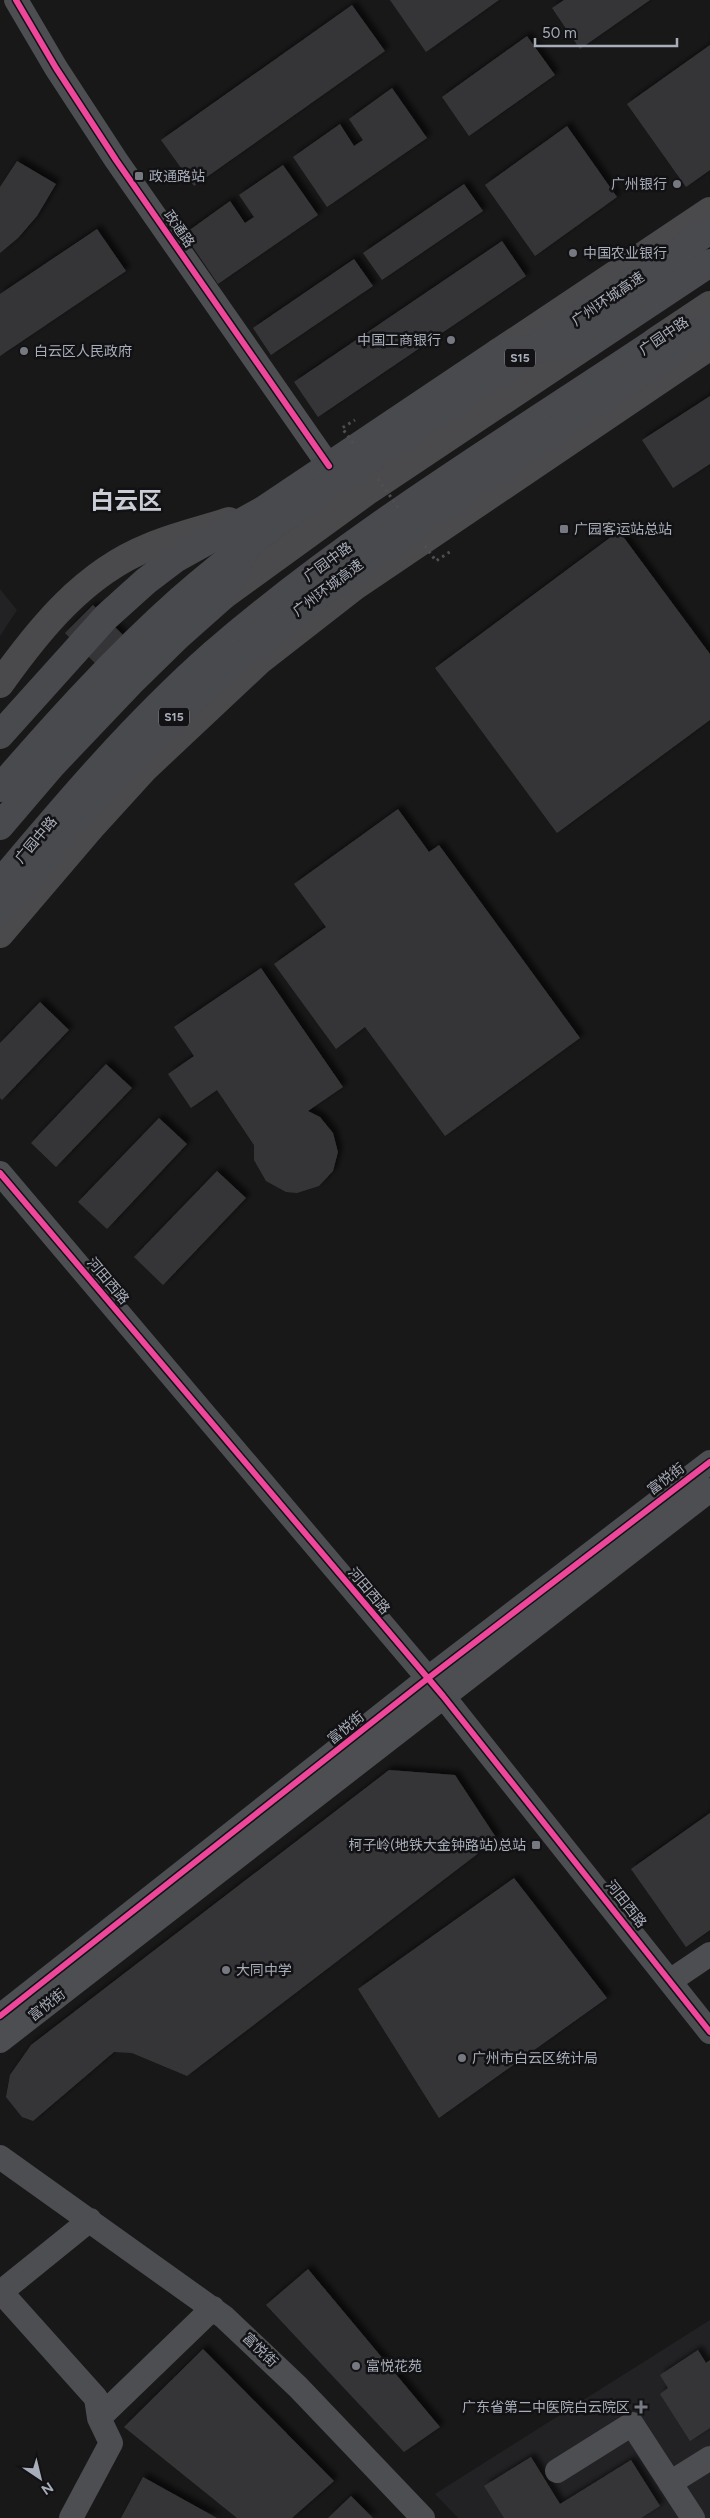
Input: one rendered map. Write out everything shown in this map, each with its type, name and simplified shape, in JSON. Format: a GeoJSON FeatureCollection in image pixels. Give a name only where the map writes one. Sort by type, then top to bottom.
{"type":"FeatureCollection","features":[{"type":"Feature","properties":{"kind":"highway","name":"广州环城高速"},"geometry":{"type":"LineString","coordinates":[[0,787],[80,696],[123,653],[181,599],[232,558],[329,486],[710,230]]}},
{"type":"Feature","properties":{"kind":"highway"},"geometry":{"type":"LineString","coordinates":[[0,735],[80,643],[146,581],[200,544],[265,510],[499,352],[588,344],[710,263]]}},
{"type":"Feature","properties":{"kind":"highway"},"geometry":{"type":"LineString","coordinates":[[655,342],[710,328]]}},
{"type":"Feature","properties":{"kind":"highway","name":"广州环城高速"},"geometry":{"type":"LineString","coordinates":[[8,909],[79,817],[158,732],[226,670],[300,608],[376,552],[710,328]]}},
{"type":"Feature","properties":{"kind":"highway","name":"广园中路"},"geometry":{"type":"LineString","coordinates":[[0,883],[94,773],[164,699],[213,654],[298,585],[367,535],[655,342]]}},
{"type":"Feature","properties":{"kind":"highway"},"geometry":{"type":"LineString","coordinates":[[0,826],[80,735],[178,636],[223,596],[265,510]]}},
{"type":"Feature","properties":{"kind":"main road"},"geometry":{"type":"LineString","coordinates":[[499,352],[710,211]]}},
{"type":"Feature","properties":{"kind":"main road","name":"广园中路"},"geometry":{"type":"LineString","coordinates":[[655,342],[710,305]]}},
{"type":"Feature","properties":{"kind":"main road"},"geometry":{"type":"LineString","coordinates":[[223,596],[372,483],[588,344]]}},
{"type":"Feature","properties":{"kind":"main road"},"geometry":{"type":"LineString","coordinates":[[0,934],[8,909],[144,769],[259,661],[354,587],[710,346]]}},
{"type":"Feature","properties":{"kind":"main road"},"geometry":{"type":"LineString","coordinates":[[0,684],[63,605],[115,565],[149,547],[265,510],[372,483]]}},
{"type":"Feature","properties":{"kind":"main road"},"geometry":{"type":"LineString","coordinates":[[259,661],[298,585]]}},
{"type":"Feature","properties":{"kind":"main road"},"geometry":{"type":"LineString","coordinates":[[0,787],[33,762],[80,735]]}},
{"type":"Feature","properties":{"kind":"street","name":"政通路"},"geometry":{"type":"LineString","coordinates":[[16,0],[56,68],[116,160],[329,466]]}},
{"type":"Feature","properties":{"kind":"street","name":"河田西路"},"geometry":{"type":"LineString","coordinates":[[0,1173],[443,1696],[710,2032]]}},
{"type":"Feature","properties":{"kind":"street","name":"富悦街"},"geometry":{"type":"LineString","coordinates":[[0,2041],[298,1795],[427,1679],[710,1462]]}},
{"type":"Feature","properties":{"kind":"street","name":"富悦街"},"geometry":{"type":"LineString","coordinates":[[0,2016],[298,1795],[443,1696],[710,1490]]}},
{"type":"Feature","properties":{"kind":"street"},"geometry":{"type":"LineString","coordinates":[[670,1981],[710,1954]]}},
{"type":"Feature","properties":{"kind":"street","name":"富悦街"},"geometry":{"type":"LineString","coordinates":[[0,2157],[213,2308],[298,2387],[422,2518]]}},
{"type":"Feature","properties":{"kind":"street"},"geometry":{"type":"LineString","coordinates":[[71,2518],[111,2444],[98,2418],[96,2398],[1,2292],[90,2220]]}},
{"type":"Feature","properties":{"kind":"street"},"geometry":{"type":"LineString","coordinates":[[98,2418],[213,2308]]}},
{"type":"Feature","properties":{"kind":"street"},"geometry":{"type":"LineString","coordinates":[[557,2471],[632,2424],[670,2483],[683,2514]]}},
{"type":"Feature","properties":{"kind":"street"},"geometry":{"type":"LineString","coordinates":[[670,2483],[710,2458]]}},
{"type":"Feature","properties":{"kind":"path"},"geometry":{"type":"LineString","coordinates":[[353,444],[342,428],[355,420]]}},
{"type":"Feature","properties":{"kind":"path"},"geometry":{"type":"LineString","coordinates":[[372,483],[403,514]]}},
{"type":"Feature","properties":{"kind":"path"},"geometry":{"type":"LineString","coordinates":[[419,538],[436,561],[451,550]]}},
{"type":"Feature","properties":{"kind":"shaded area"},"geometry":{"type":"Polygon","coordinates":[[[0,589],[17,610],[0,636],[0,589]]]}},
{"type":"Feature","properties":{"kind":"shaded area","name":"广东省第二中医院白云院区"},"geometry":{"type":"Polygon","coordinates":[[[710,2320],[710,2518],[458,2518],[435,2494],[710,2320]]]}},
{"type":"Feature","properties":{"kind":"building"},"geometry":{"type":"Polygon","coordinates":[[[390,0],[499,0],[426,52],[390,0]]]}},
{"type":"Feature","properties":{"kind":"building"},"geometry":{"type":"Polygon","coordinates":[[[564,0],[650,0],[580,49],[552,8],[564,0]]]}},
{"type":"Feature","properties":{"kind":"building"},"geometry":{"type":"Polygon","coordinates":[[[352,5],[385,51],[194,186],[161,140],[352,5]]]}},
{"type":"Feature","properties":{"kind":"building"},"geometry":{"type":"Polygon","coordinates":[[[527,36],[555,75],[469,136],[442,97],[527,36]]]}},
{"type":"Feature","properties":{"kind":"building"},"geometry":{"type":"Polygon","coordinates":[[[710,45],[710,170],[686,187],[627,104],[710,45]]]}},
{"type":"Feature","properties":{"kind":"building"},"geometry":{"type":"Polygon","coordinates":[[[392,88],[427,138],[327,207],[293,157],[340,124],[354,146],[363,140],[349,119],[392,88]]]}},
{"type":"Feature","properties":{"kind":"building"},"geometry":{"type":"Polygon","coordinates":[[[567,126],[617,197],[535,256],[485,185],[567,126]]]}},
{"type":"Feature","properties":{"kind":"building"},"geometry":{"type":"Polygon","coordinates":[[[17,161],[56,184],[37,216],[18,238],[0,253],[0,187],[17,161]]]}},
{"type":"Feature","properties":{"kind":"building"},"geometry":{"type":"Polygon","coordinates":[[[283,165],[318,215],[218,284],[184,234],[230,201],[245,223],[254,217],[239,195],[283,165]]]}},
{"type":"Feature","properties":{"kind":"building"},"geometry":{"type":"Polygon","coordinates":[[[464,184],[483,211],[382,280],[363,253],[464,184]]]}},
{"type":"Feature","properties":{"kind":"building"},"geometry":{"type":"Polygon","coordinates":[[[97,229],[126,271],[0,356],[0,294],[97,229]]]}},
{"type":"Feature","properties":{"kind":"building"},"geometry":{"type":"Polygon","coordinates":[[[502,241],[526,276],[318,417],[294,382],[502,241]]]}},
{"type":"Feature","properties":{"kind":"building"},"geometry":{"type":"Polygon","coordinates":[[[354,259],[373,286],[271,355],[253,328],[354,259]]]}},
{"type":"Feature","properties":{"kind":"building"},"geometry":{"type":"Polygon","coordinates":[[[710,396],[710,464],[673,488],[642,440],[710,396]]]}},
{"type":"Feature","properties":{"kind":"building"},"geometry":{"type":"Polygon","coordinates":[[[619,531],[710,654],[710,720],[557,833],[435,668],[619,531]]]}},
{"type":"Feature","properties":{"kind":"building"},"geometry":{"type":"Polygon","coordinates":[[[93,605],[125,637],[97,665],[65,633],[93,605]]]}},
{"type":"Feature","properties":{"kind":"building"},"geometry":{"type":"Polygon","coordinates":[[[398,809],[429,852],[439,845],[580,1038],[445,1136],[365,1027],[336,1049],[274,964],[326,927],[294,884],[398,809]]]}},
{"type":"Feature","properties":{"kind":"building"},"geometry":{"type":"Polygon","coordinates":[[[261,968],[343,1087],[308,1111],[320,1117],[333,1133],[338,1152],[333,1171],[319,1186],[297,1193],[286,1192],[266,1181],[254,1160],[254,1145],[217,1090],[191,1108],[168,1074],[194,1056],[174,1027],[261,968]]]}},
{"type":"Feature","properties":{"kind":"building"},"geometry":{"type":"Polygon","coordinates":[[[40,1002],[69,1030],[2,1100],[0,1098],[0,1043],[40,1002]]]}},
{"type":"Feature","properties":{"kind":"building"},"geometry":{"type":"Polygon","coordinates":[[[106,1064],[132,1088],[56,1167],[31,1143],[106,1064]]]}},
{"type":"Feature","properties":{"kind":"building"},"geometry":{"type":"Polygon","coordinates":[[[159,1118],[187,1144],[107,1229],[78,1202],[159,1118]]]}},
{"type":"Feature","properties":{"kind":"building"},"geometry":{"type":"Polygon","coordinates":[[[217,1171],[246,1198],[163,1285],[134,1257],[217,1171]]]}},
{"type":"Feature","properties":{"kind":"building","name":"大同中学"},"geometry":{"type":"Polygon","coordinates":[[[389,1770],[455,1775],[497,1839],[187,2076],[132,2053],[114,2052],[33,2121],[22,2117],[6,2097],[10,2075],[31,2045],[389,1770]]]}},
{"type":"Feature","properties":{"kind":"building"},"geometry":{"type":"Polygon","coordinates":[[[710,1813],[710,1930],[686,1947],[631,1869],[710,1813]]]}},
{"type":"Feature","properties":{"kind":"building","name":"广州市白云区统计局"},"geometry":{"type":"Polygon","coordinates":[[[514,1878],[607,1998],[439,2118],[358,1989],[514,1878]]]}},
{"type":"Feature","properties":{"kind":"building","name":"富悦花苑"},"geometry":{"type":"Polygon","coordinates":[[[308,2269],[440,2427],[404,2452],[266,2305],[308,2269]]]}},
{"type":"Feature","properties":{"kind":"building"},"geometry":{"type":"Polygon","coordinates":[[[203,2349],[334,2481],[292,2518],[237,2518],[124,2427],[203,2349]]]}},
{"type":"Feature","properties":{"kind":"building"},"geometry":{"type":"Polygon","coordinates":[[[698,2350],[706,2363],[710,2360],[710,2428],[690,2441],[660,2394],[668,2388],[660,2375],[698,2350]]]}},
{"type":"Feature","properties":{"kind":"building"},"geometry":{"type":"Polygon","coordinates":[[[531,2457],[560,2504],[631,2460],[660,2506],[641,2518],[504,2518],[484,2486],[531,2457]]]}},
{"type":"Feature","properties":{"kind":"building"},"geometry":{"type":"Polygon","coordinates":[[[143,2477],[217,2518],[121,2518],[143,2477]]]}},
{"type":"Feature","properties":{"kind":"building"},"geometry":{"type":"Polygon","coordinates":[[[351,2496],[373,2518],[328,2518],[351,2496]]]}},
{"type":"Feature","properties":{"kind":"cycle path"},"geometry":{"type":"LineString","coordinates":[[16,0],[56,68],[116,160],[329,466]]}},
{"type":"Feature","properties":{"kind":"cycle path"},"geometry":{"type":"LineString","coordinates":[[0,1173],[443,1696],[710,2032]]}},
{"type":"Feature","properties":{"kind":"cycle path"},"geometry":{"type":"LineString","coordinates":[[0,2016],[427,1679],[710,1462]]}},
{"type":"Feature","properties":{"kind":"place","name":"政通路站"},"geometry":{"type":"Point","coordinates":[139,176]}},
{"type":"Feature","properties":{"kind":"place","name":"广州银行"},"geometry":{"type":"Point","coordinates":[677,184]}},
{"type":"Feature","properties":{"kind":"place","name":"中国农业银行"},"geometry":{"type":"Point","coordinates":[573,253]}},
{"type":"Feature","properties":{"kind":"place","name":"中国工商银行"},"geometry":{"type":"Point","coordinates":[451,340]}},
{"type":"Feature","properties":{"kind":"place","name":"白云区人民政府"},"geometry":{"type":"Point","coordinates":[24,351]}},
{"type":"Feature","properties":{"kind":"place","name":"广园客运站总站"},"geometry":{"type":"Point","coordinates":[564,529]}},
{"type":"Feature","properties":{"kind":"place","name":"柯子岭(地铁大金钟路站)总站"},"geometry":{"type":"Point","coordinates":[536,1845]}},
{"type":"Feature","properties":{"kind":"place","name":"大同中学"},"geometry":{"type":"Point","coordinates":[226,1970]}},
{"type":"Feature","properties":{"kind":"place","name":"广州市白云区统计局"},"geometry":{"type":"Point","coordinates":[462,2058]}},
{"type":"Feature","properties":{"kind":"place","name":"富悦花苑"},"geometry":{"type":"Point","coordinates":[356,2366]}},
{"type":"Feature","properties":{"kind":"place","name":"广东省第二中医院白云院区"},"geometry":{"type":"Point","coordinates":[641,2407]}},
{"type":"Feature","properties":{"kind":"district","name":"白云区"},"geometry":{"type":"Point","coordinates":[126,500]}}]}
